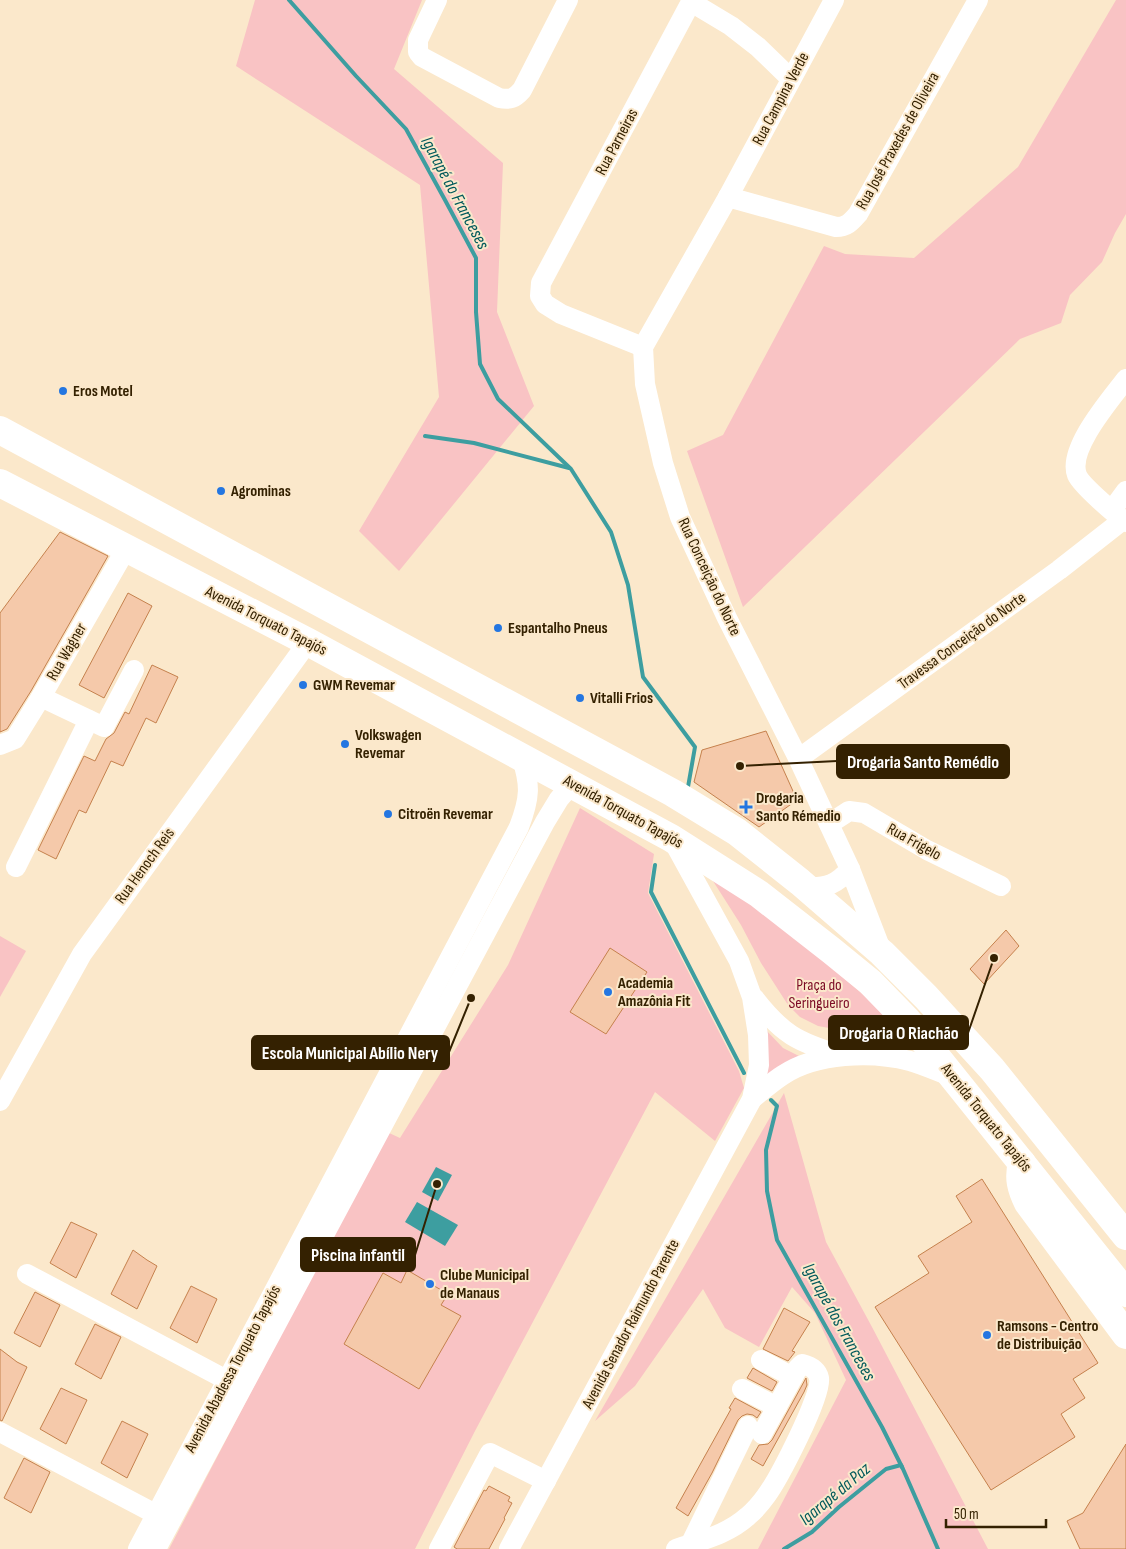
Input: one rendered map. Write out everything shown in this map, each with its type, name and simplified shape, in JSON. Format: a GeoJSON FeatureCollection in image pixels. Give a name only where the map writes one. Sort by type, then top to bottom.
{"type":"FeatureCollection","features":[{"type":"Feature","properties":{"kind":"highway","name":"Avenida Torquato Tapajós"},"geometry":{"type":"LineString","coordinates":[[0,430],[673,793],[737,832],[807,887],[882,952],[926,997],[992,1069],[1126,1236]]}},
{"type":"Feature","properties":{"kind":"highway","name":"Avenida Torquato Tapajós"},"geometry":{"type":"LineString","coordinates":[[0,483],[308,642],[521,756],[671,838],[759,894],[870,982],[907,1020],[1126,1293]]}},
{"type":"Feature","properties":{"kind":"highway"},"geometry":{"type":"LineString","coordinates":[[1022,1163],[1020,1183],[1028,1203],[1126,1335]]}},
{"type":"Feature","properties":{"kind":"street"},"geometry":{"type":"LineString","coordinates":[[437,0],[418,40],[418,52],[422,57],[499,98],[509,100],[516,97],[522,90],[568,0]]}},
{"type":"Feature","properties":{"kind":"street","name":"Rua Campina Verde"},"geometry":{"type":"LineString","coordinates":[[728,198],[834,0]]}},
{"type":"Feature","properties":{"kind":"street","name":"Rua José Praxedes de Oliveira"},"geometry":{"type":"LineString","coordinates":[[728,198],[836,227],[844,227],[852,221],[863,205],[978,0]]}},
{"type":"Feature","properties":{"kind":"street"},"geometry":{"type":"LineString","coordinates":[[692,1],[738,31],[792,79]]}},
{"type":"Feature","properties":{"kind":"street","name":"Rua Parneiras"},"geometry":{"type":"LineString","coordinates":[[642,347],[560,314],[545,304],[540,296],[541,283],[692,1]]}},
{"type":"Feature","properties":{"kind":"street"},"geometry":{"type":"LineString","coordinates":[[642,347],[728,198]]}},
{"type":"Feature","properties":{"kind":"street","name":"Rua Conceição do Norte"},"geometry":{"type":"LineString","coordinates":[[642,347],[645,384],[663,463],[680,517],[727,618],[798,758],[850,869],[882,952]]}},
{"type":"Feature","properties":{"kind":"street"},"geometry":{"type":"LineString","coordinates":[[1120,517],[1077,476],[1075,466],[1078,450],[1088,432],[1126,378]]}},
{"type":"Feature","properties":{"kind":"street","name":"Travessa Conceição do Norte"},"geometry":{"type":"LineString","coordinates":[[798,758],[1059,570],[1120,517],[1126,491]]}},
{"type":"Feature","properties":{"kind":"street","name":"Rua Wagner"},"geometry":{"type":"LineString","coordinates":[[0,745],[15,739],[126,549]]}},
{"type":"Feature","properties":{"kind":"street","name":"Rua Henoch Reis"},"geometry":{"type":"LineString","coordinates":[[0,1101],[82,954],[308,642]]}},
{"type":"Feature","properties":{"kind":"street"},"geometry":{"type":"LineString","coordinates":[[41,697],[104,727],[134,670]]}},
{"type":"Feature","properties":{"kind":"street"},"geometry":{"type":"LineString","coordinates":[[16,867],[89,720]]}},
{"type":"Feature","properties":{"kind":"street","name":"Avenida Abadessa Torquato Tapajós"},"geometry":{"type":"LineString","coordinates":[[138,1549],[163,1518],[412,1050],[477,905],[519,827],[525,811],[528,777],[521,756]]}},
{"type":"Feature","properties":{"kind":"street","name":"Avenida Abadessa Torquato Tapajós"},"geometry":{"type":"LineString","coordinates":[[412,1050],[496,914],[545,822],[559,799],[572,784]]}},
{"type":"Feature","properties":{"kind":"street","name":"Rua Frigelo"},"geometry":{"type":"LineString","coordinates":[[829,824],[849,811],[864,814],[927,850],[1001,886]]}},
{"type":"Feature","properties":{"kind":"street","name":"Avenida Senador Raimundo Parente"},"geometry":{"type":"LineString","coordinates":[[509,1549],[752,1099],[759,1065],[758,1035],[752,997],[739,961],[671,838]]}},
{"type":"Feature","properties":{"kind":"street"},"geometry":{"type":"LineString","coordinates":[[807,887],[827,887],[836,882],[850,869]]}},
{"type":"Feature","properties":{"kind":"street"},"geometry":{"type":"LineString","coordinates":[[477,905],[496,914]]}},
{"type":"Feature","properties":{"kind":"street"},"geometry":{"type":"LineString","coordinates":[[752,997],[767,1016],[783,1031],[801,1042],[844,1057]]}},
{"type":"Feature","properties":{"kind":"street","name":"Avenida Senador Raimundo Parente"},"geometry":{"type":"LineString","coordinates":[[752,1099],[784,1074],[812,1062],[844,1057],[872,1056],[909,1061],[953,1077]]}},
{"type":"Feature","properties":{"kind":"street"},"geometry":{"type":"LineString","coordinates":[[27,1274],[235,1384]]}},
{"type":"Feature","properties":{"kind":"street"},"geometry":{"type":"LineString","coordinates":[[760,1360],[793,1377]]}},
{"type":"Feature","properties":{"kind":"street"},"geometry":{"type":"LineString","coordinates":[[802,1364],[816,1370],[819,1379],[818,1390],[796,1444],[766,1496],[749,1515],[733,1528],[716,1536],[684,1546],[755,1430],[776,1407],[798,1368],[802,1364]]}},
{"type":"Feature","properties":{"kind":"street"},"geometry":{"type":"LineString","coordinates":[[742,1389],[776,1407]]}},
{"type":"Feature","properties":{"kind":"street"},"geometry":{"type":"LineString","coordinates":[[0,1432],[163,1518]]}},
{"type":"Feature","properties":{"kind":"street"},"geometry":{"type":"LineString","coordinates":[[439,1549],[490,1453],[546,1481]]}},
{"type":"Feature","properties":{"kind":"street","name":"Avenida Abadessa Torquato Tapajós"},"geometry":{"type":"LineString","coordinates":[[156,1549],[163,1518]]}},
{"type":"Feature","properties":{"kind":"green space"},"geometry":{"type":"Polygon","coordinates":[[[255,0],[422,0],[394,69],[503,163],[497,312],[534,406],[399,571],[359,531],[439,397],[420,185],[236,66],[255,0]]]}},
{"type":"Feature","properties":{"kind":"green space"},"geometry":{"type":"Polygon","coordinates":[[[1116,0],[1126,0],[1126,214],[1102,262],[1070,295],[1061,323],[1020,339],[743,607],[687,451],[723,435],[824,246],[845,254],[914,258],[1018,167],[1116,0]]]}},
{"type":"Feature","properties":{"kind":"green space","name":"Clube Municipal de Manaus"},"geometry":{"type":"Polygon","coordinates":[[[580,808],[654,854],[648,893],[739,1071],[744,1088],[715,1141],[655,1092],[475,1431],[415,1549],[169,1549],[387,1132],[400,1138],[508,965],[580,808]]]}},
{"type":"Feature","properties":{"kind":"green space","name":"Praça do Seringueiro"},"geometry":{"type":"Polygon","coordinates":[[[706,870],[759,906],[872,1002],[912,1043],[818,1026],[800,1017],[788,1005],[761,963],[741,925],[706,870]]]}},
{"type":"Feature","properties":{"kind":"green space"},"geometry":{"type":"Polygon","coordinates":[[[0,936],[26,951],[0,997],[0,936]]]}},
{"type":"Feature","properties":{"kind":"green space","name":"Praça do Seringueiro"},"geometry":{"type":"Polygon","coordinates":[[[766,1030],[783,1048],[801,1057],[763,1083],[766,1030]]]}},
{"type":"Feature","properties":{"kind":"green space"},"geometry":{"type":"Polygon","coordinates":[[[784,1093],[826,1242],[988,1549],[758,1549],[846,1380],[815,1313],[792,1287],[759,1347],[725,1328],[703,1289],[635,1386],[595,1421],[784,1093]]]}},
{"type":"Feature","properties":{"kind":"water"},"geometry":{"type":"Polygon","coordinates":[[[436,1167],[452,1175],[438,1201],[422,1192],[436,1167]]]}},
{"type":"Feature","properties":{"kind":"water"},"geometry":{"type":"Polygon","coordinates":[[[417,1202],[458,1225],[445,1246],[405,1222],[417,1202]]]}},
{"type":"Feature","properties":{"kind":"building"},"geometry":{"type":"Polygon","coordinates":[[[60,532],[108,556],[31,691],[7,729],[0,732],[0,613],[60,532]]]}},
{"type":"Feature","properties":{"kind":"building"},"geometry":{"type":"Polygon","coordinates":[[[128,593],[152,606],[104,698],[79,685],[128,593]]]}},
{"type":"Feature","properties":{"kind":"building"},"geometry":{"type":"Polygon","coordinates":[[[152,665],[178,677],[156,723],[146,718],[123,766],[111,761],[86,813],[79,810],[56,859],[38,850],[84,756],[95,761],[106,739],[114,733],[125,712],[129,714],[152,665]]]}},
{"type":"Feature","properties":{"kind":"building"},"geometry":{"type":"Polygon","coordinates":[[[766,731],[797,800],[759,827],[694,782],[702,750],[766,731]]]}},
{"type":"Feature","properties":{"kind":"building"},"geometry":{"type":"Polygon","coordinates":[[[1006,930],[1019,946],[984,984],[970,969],[1006,930]]]}},
{"type":"Feature","properties":{"kind":"building","name":"Academia Amazônia Fit"},"geometry":{"type":"Polygon","coordinates":[[[610,948],[647,972],[606,1034],[570,1012],[610,948]]]}},
{"type":"Feature","properties":{"kind":"building","name":"Ramsons - Centro de Distribuição"},"geometry":{"type":"Polygon","coordinates":[[[982,1179],[1098,1363],[1073,1379],[1085,1398],[1061,1414],[1075,1437],[991,1490],[875,1307],[929,1273],[918,1256],[972,1222],[956,1196],[982,1179]]]}},
{"type":"Feature","properties":{"kind":"building"},"geometry":{"type":"Polygon","coordinates":[[[71,1222],[97,1234],[76,1278],[50,1263],[71,1222]]]}},
{"type":"Feature","properties":{"kind":"building"},"geometry":{"type":"Polygon","coordinates":[[[133,1250],[157,1266],[137,1309],[111,1294],[133,1250]]]}},
{"type":"Feature","properties":{"kind":"building"},"geometry":{"type":"Polygon","coordinates":[[[407,1270],[448,1294],[441,1305],[461,1316],[419,1389],[344,1344],[383,1273],[401,1283],[407,1270]]]}},
{"type":"Feature","properties":{"kind":"building"},"geometry":{"type":"Polygon","coordinates":[[[191,1286],[217,1299],[197,1343],[170,1328],[191,1286]]]}},
{"type":"Feature","properties":{"kind":"building"},"geometry":{"type":"Polygon","coordinates":[[[35,1292],[60,1305],[40,1347],[14,1333],[35,1292]]]}},
{"type":"Feature","properties":{"kind":"building"},"geometry":{"type":"Polygon","coordinates":[[[784,1308],[810,1322],[792,1351],[795,1352],[788,1361],[763,1349],[784,1308]]]}},
{"type":"Feature","properties":{"kind":"building"},"geometry":{"type":"Polygon","coordinates":[[[95,1324],[121,1337],[101,1379],[75,1364],[95,1324]]]}},
{"type":"Feature","properties":{"kind":"building"},"geometry":{"type":"Polygon","coordinates":[[[0,1349],[27,1367],[2,1421],[0,1420],[0,1349]]]}},
{"type":"Feature","properties":{"kind":"building"},"geometry":{"type":"Polygon","coordinates":[[[753,1368],[777,1382],[772,1391],[747,1378],[753,1368]]]}},
{"type":"Feature","properties":{"kind":"building"},"geometry":{"type":"Polygon","coordinates":[[[806,1378],[807,1385],[804,1392],[763,1466],[751,1459],[759,1445],[768,1444],[772,1440],[806,1378]]]}},
{"type":"Feature","properties":{"kind":"building"},"geometry":{"type":"Polygon","coordinates":[[[61,1388],[87,1400],[66,1444],[40,1429],[61,1388]]]}},
{"type":"Feature","properties":{"kind":"building"},"geometry":{"type":"Polygon","coordinates":[[[735,1398],[761,1412],[757,1418],[747,1414],[738,1420],[688,1516],[676,1508],[731,1409],[729,1408],[735,1398]]]}},
{"type":"Feature","properties":{"kind":"building"},"geometry":{"type":"Polygon","coordinates":[[[122,1421],[148,1434],[127,1478],[101,1463],[122,1421]]]}},
{"type":"Feature","properties":{"kind":"building"},"geometry":{"type":"Polygon","coordinates":[[[1126,1444],[1126,1549],[1080,1549],[1067,1521],[1083,1513],[1126,1444]]]}},
{"type":"Feature","properties":{"kind":"building"},"geometry":{"type":"Polygon","coordinates":[[[24,1458],[50,1472],[31,1513],[4,1498],[24,1458]]]}},
{"type":"Feature","properties":{"kind":"building"},"geometry":{"type":"Polygon","coordinates":[[[489,1486],[510,1497],[508,1501],[512,1503],[505,1519],[489,1549],[457,1549],[454,1547],[484,1490],[486,1491],[489,1486]]]}},
{"type":"Feature","properties":{"kind":"waterway","name":"Igarapé do Franceses"},"geometry":{"type":"LineString","coordinates":[[289,0],[406,129],[476,258],[476,312],[480,364],[498,399],[571,469],[611,532],[628,585],[643,677],[695,747],[688,787]]}},
{"type":"Feature","properties":{"kind":"waterway"},"geometry":{"type":"LineString","coordinates":[[425,436],[474,443],[569,468]]}},
{"type":"Feature","properties":{"kind":"waterway","name":"Igarapé dos Franceses"},"geometry":{"type":"LineString","coordinates":[[655,865],[651,892],[744,1073]]}},
{"type":"Feature","properties":{"kind":"waterway","name":"Igarapé dos Franceses"},"geometry":{"type":"LineString","coordinates":[[771,1100],[777,1106],[766,1150],[767,1191],[777,1240],[882,1427],[903,1469],[938,1549]]}},
{"type":"Feature","properties":{"kind":"waterway","name":"Igarapé da Paz"},"geometry":{"type":"LineString","coordinates":[[784,1549],[812,1532],[839,1507],[886,1469],[901,1465],[902,1467]]}},
{"type":"Feature","properties":{"kind":"place","name":"Eros Motel"},"geometry":{"type":"Point","coordinates":[63,391]}},
{"type":"Feature","properties":{"kind":"place","name":"Agrominas"},"geometry":{"type":"Point","coordinates":[221,491]}},
{"type":"Feature","properties":{"kind":"place","name":"Espantalho Pneus"},"geometry":{"type":"Point","coordinates":[498,628]}},
{"type":"Feature","properties":{"kind":"place","name":"GWM Revemar"},"geometry":{"type":"Point","coordinates":[303,685]}},
{"type":"Feature","properties":{"kind":"place","name":"Vitalli Frios"},"geometry":{"type":"Point","coordinates":[580,698]}},
{"type":"Feature","properties":{"kind":"place","name":"Volkswagen Revemar"},"geometry":{"type":"Point","coordinates":[345,744]}},
{"type":"Feature","properties":{"kind":"place","name":"Drogaria Santo Remédio"},"geometry":{"type":"Point","coordinates":[740,766]}},
{"type":"Feature","properties":{"kind":"place","name":"Drogaria Santo Rémedio"},"geometry":{"type":"Point","coordinates":[746,807]}},
{"type":"Feature","properties":{"kind":"place","name":"Citroën Revemar"},"geometry":{"type":"Point","coordinates":[388,814]}},
{"type":"Feature","properties":{"kind":"place","name":"Drogaria O Riachão"},"geometry":{"type":"Point","coordinates":[994,958]}},
{"type":"Feature","properties":{"kind":"place","name":"Academia Amazônia Fit"},"geometry":{"type":"Point","coordinates":[608,992]}},
{"type":"Feature","properties":{"kind":"place","name":"Escola Municipal Abílio Nery"},"geometry":{"type":"Point","coordinates":[471,998]}},
{"type":"Feature","properties":{"kind":"place","name":"Piscina infantil"},"geometry":{"type":"Point","coordinates":[437,1184]}},
{"type":"Feature","properties":{"kind":"place","name":"Clube Municipal de Manaus"},"geometry":{"type":"Point","coordinates":[430,1284]}},
{"type":"Feature","properties":{"kind":"place","name":"Ramsons - Centro de Distribuição"},"geometry":{"type":"Point","coordinates":[987,1335]}}]}
